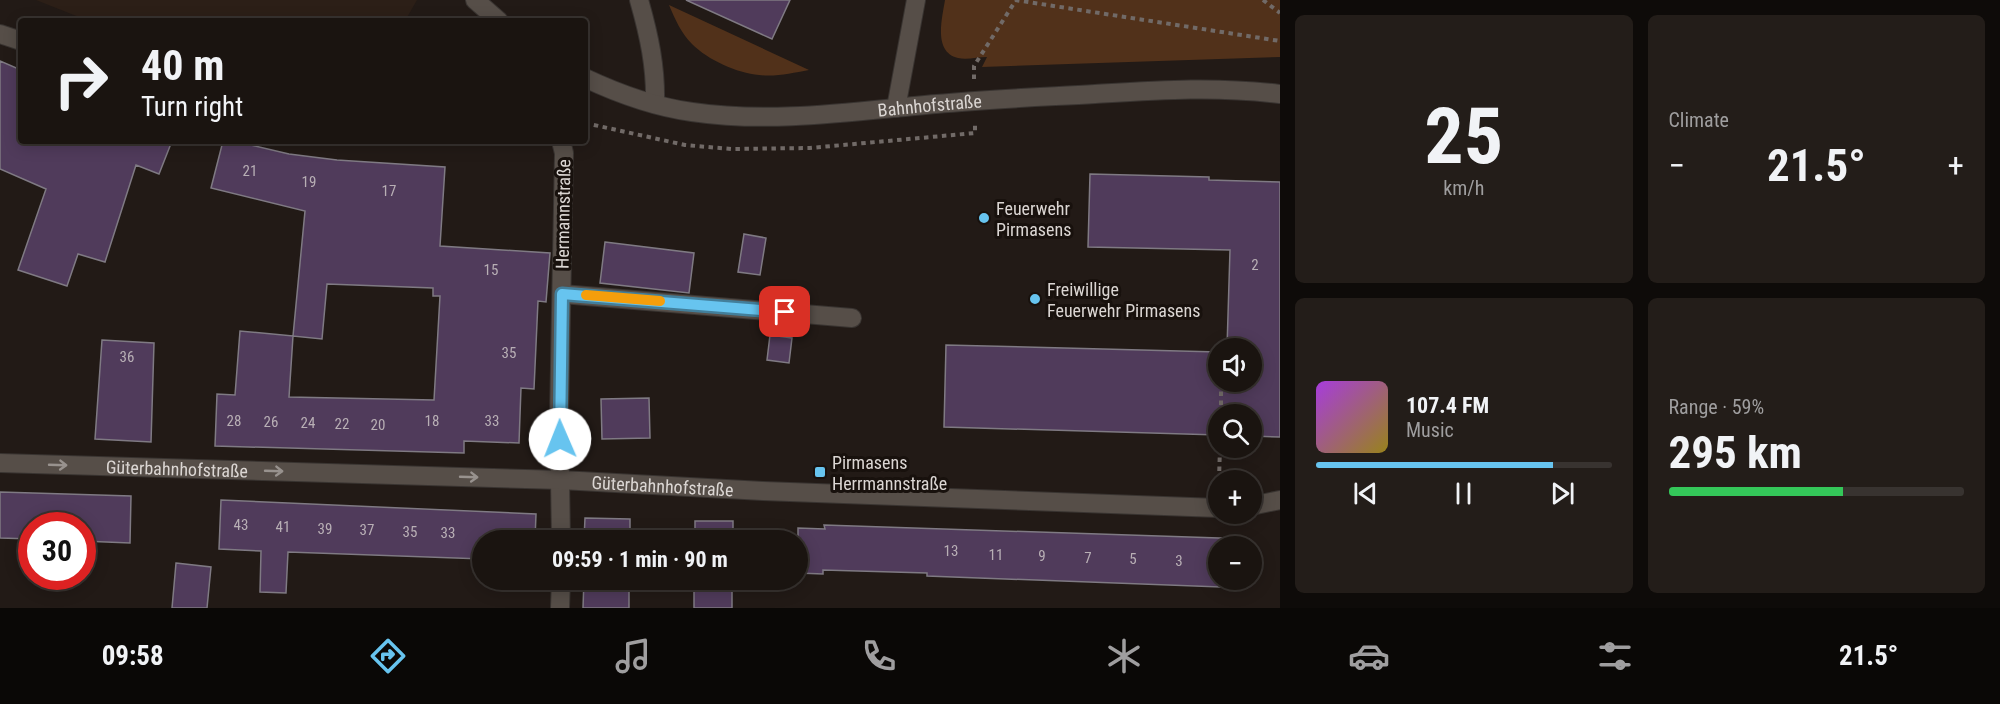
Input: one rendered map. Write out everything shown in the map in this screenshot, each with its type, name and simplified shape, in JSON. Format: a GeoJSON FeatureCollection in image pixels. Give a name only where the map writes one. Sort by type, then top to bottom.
{"type":"FeatureCollection","features":[{"type":"Feature","properties":{"kind":"street"},"geometry":{"type":"LineString","coordinates":[[476,0],[496,18]]}},
{"type":"Feature","properties":{"kind":"street"},"geometry":{"type":"LineString","coordinates":[[639,0],[656,75],[656,104]]}},
{"type":"Feature","properties":{"kind":"street"},"geometry":{"type":"LineString","coordinates":[[896,108],[916,0]]}},
{"type":"Feature","properties":{"kind":"street"},"geometry":{"type":"LineString","coordinates":[[0,34],[18,40]]}},
{"type":"Feature","properties":{"kind":"street","name":"Bahnhofstraße"},"geometry":{"type":"LineString","coordinates":[[588,79],[623,94],[656,104],[692,112],[748,117],[819,115],[974,101],[1196,88],[1240,89],[1280,94]]}},
{"type":"Feature","properties":{"kind":"street","name":"Hermannstraße"},"geometry":{"type":"LineString","coordinates":[[561,530],[559,419],[564,153],[562,144]]}},
{"type":"Feature","properties":{"kind":"street"},"geometry":{"type":"LineString","coordinates":[[562,294],[852,318]]}},
{"type":"Feature","properties":{"kind":"street","name":"Güterbahnhofstraße"},"geometry":{"type":"LineString","coordinates":[[0,463],[561,480],[763,491],[1208,508]]}},
{"type":"Feature","properties":{"kind":"street"},"geometry":{"type":"LineString","coordinates":[[1262,504],[1280,500]]}},
{"type":"Feature","properties":{"kind":"street"},"geometry":{"type":"LineString","coordinates":[[560,608],[561,590]]}},
{"type":"Feature","properties":{"kind":"path"},"geometry":{"type":"LineString","coordinates":[[1015,0],[1280,41]]}},
{"type":"Feature","properties":{"kind":"path"},"geometry":{"type":"LineString","coordinates":[[1263,0],[1280,13]]}},
{"type":"Feature","properties":{"kind":"shaded area"},"geometry":{"type":"Polygon","coordinates":[[[36,0],[417,0],[407,18],[81,18],[36,0]]]}},
{"type":"Feature","properties":{"kind":"shaded area"},"geometry":{"type":"Polygon","coordinates":[[[945,0],[1280,0],[1280,57],[982,67],[987,57],[958,58],[950,55],[945,49],[941,34],[945,0]]]}},
{"type":"Feature","properties":{"kind":"shaded area"},"geometry":{"type":"Polygon","coordinates":[[[669,5],[809,70],[765,75],[750,74],[723,65],[688,40],[669,5]]]}},
{"type":"Feature","properties":{"kind":"building"},"geometry":{"type":"Polygon","coordinates":[[[686,0],[790,0],[772,39],[686,0]]]}},
{"type":"Feature","properties":{"kind":"building"},"geometry":{"type":"Polygon","coordinates":[[[0,61],[18,69],[18,144],[171,144],[159,174],[136,165],[105,262],[78,254],[67,286],[18,270],[46,189],[0,169],[0,61]]]}},
{"type":"Feature","properties":{"kind":"building"},"geometry":{"type":"Polygon","coordinates":[[[222,144],[247,144],[289,154],[337,160],[445,167],[440,246],[550,253],[546,302],[538,301],[534,389],[521,388],[519,443],[464,441],[464,453],[215,446],[217,394],[235,395],[240,331],[293,336],[305,211],[211,188],[222,144]],[[327,284],[322,339],[293,336],[289,397],[434,400],[440,296],[433,296],[433,288],[327,284]]]}},
{"type":"Feature","properties":{"kind":"building"},"geometry":{"type":"Polygon","coordinates":[[[1090,174],[1209,177],[1209,180],[1280,182],[1280,437],[1262,436],[1262,404],[1208,404],[1208,435],[944,427],[946,345],[1208,352],[1208,392],[1262,392],[1262,338],[1227,338],[1230,250],[1088,247],[1090,174]]]}},
{"type":"Feature","properties":{"kind":"building"},"geometry":{"type":"Polygon","coordinates":[[[744,234],[766,238],[760,275],[738,272],[744,234]]]}},
{"type":"Feature","properties":{"kind":"building"},"geometry":{"type":"Polygon","coordinates":[[[605,242],[694,253],[689,293],[600,283],[605,242]]]}},
{"type":"Feature","properties":{"kind":"building"},"geometry":{"type":"Polygon","coordinates":[[[770,335],[792,338],[789,363],[767,360],[770,335]]]}},
{"type":"Feature","properties":{"kind":"building"},"geometry":{"type":"Polygon","coordinates":[[[102,340],[154,343],[151,442],[95,439],[102,340]]]}},
{"type":"Feature","properties":{"kind":"building"},"geometry":{"type":"Polygon","coordinates":[[[649,398],[650,438],[602,439],[601,399],[649,398]]]}},
{"type":"Feature","properties":{"kind":"building"},"geometry":{"type":"Polygon","coordinates":[[[0,492],[131,496],[130,543],[96,542],[96,512],[18,512],[18,539],[0,538],[0,492]]]}},
{"type":"Feature","properties":{"kind":"building"},"geometry":{"type":"Polygon","coordinates":[[[221,500],[536,514],[535,530],[472,530],[472,559],[288,552],[286,593],[260,592],[261,551],[219,549],[221,500]]]}},
{"type":"Feature","properties":{"kind":"building"},"geometry":{"type":"Polygon","coordinates":[[[585,518],[630,519],[630,530],[584,530],[585,518]]]}},
{"type":"Feature","properties":{"kind":"building"},"geometry":{"type":"Polygon","coordinates":[[[695,521],[733,521],[733,530],[695,530],[695,521]]]}},
{"type":"Feature","properties":{"kind":"building"},"geometry":{"type":"Polygon","coordinates":[[[824,525],[1208,538],[1208,587],[927,576],[927,573],[823,570],[823,574],[808,573],[808,530],[798,530],[798,528],[825,529],[824,525]]]}},
{"type":"Feature","properties":{"kind":"building"},"geometry":{"type":"Polygon","coordinates":[[[176,563],[211,567],[207,608],[172,608],[176,563]]]}},
{"type":"Feature","properties":{"kind":"building"},"geometry":{"type":"Polygon","coordinates":[[[584,590],[629,590],[629,608],[583,608],[584,590]]]}},
{"type":"Feature","properties":{"kind":"building"},"geometry":{"type":"Polygon","coordinates":[[[694,590],[732,590],[732,608],[694,608],[694,590]]]}},
{"type":"Feature","properties":{"kind":"slow traffic"},"geometry":{"type":"LineString","coordinates":[[586,295],[660,301]]}},
{"type":"Feature","properties":{"kind":"place","name":"Feuerwehr Pirmasens"},"geometry":{"type":"Point","coordinates":[984,218]}},
{"type":"Feature","properties":{"kind":"place","name":"Freiwillige Feuerwehr Pirmasens"},"geometry":{"type":"Point","coordinates":[1035,299]}},
{"type":"Feature","properties":{"kind":"place","name":"Pirmasens Herrmannstraße"},"geometry":{"type":"Point","coordinates":[820,472]}},
{"type":"Feature","properties":{"kind":"route"},"geometry":{"type":"LineString","coordinates":[[560,439],[562,294],[785,312]]}}]}
